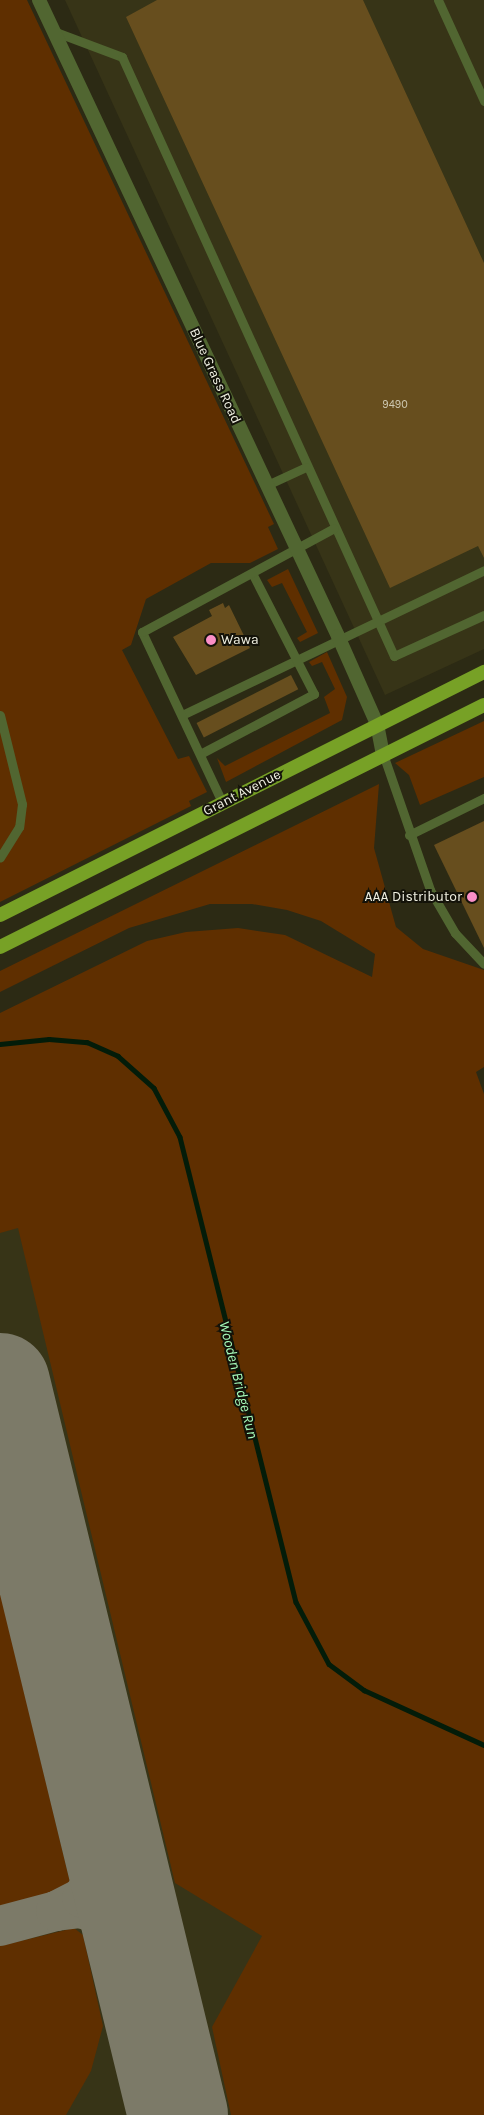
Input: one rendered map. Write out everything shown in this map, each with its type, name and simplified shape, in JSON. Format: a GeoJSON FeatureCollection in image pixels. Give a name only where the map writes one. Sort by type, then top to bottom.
{"type":"FeatureCollection","features":[{"type":"Feature","properties":{"kind":"main road","name":"Grant Avenue"},"geometry":{"type":"LineString","coordinates":[[0,915],[377,724],[484,672]]}},
{"type":"Feature","properties":{"kind":"main road","name":"Grant Avenue"},"geometry":{"type":"LineString","coordinates":[[0,947],[484,705]]}},
{"type":"Feature","properties":{"kind":"street","name":"Blue Grass Road"},"geometry":{"type":"LineString","coordinates":[[39,0],[338,636],[377,724],[383,754]]}},
{"type":"Feature","properties":{"kind":"lane"},"geometry":{"type":"LineString","coordinates":[[438,0],[484,101]]}},
{"type":"Feature","properties":{"kind":"lane"},"geometry":{"type":"LineString","coordinates":[[53,31],[122,57],[375,620],[394,656],[484,615]]}},
{"type":"Feature","properties":{"kind":"lane"},"geometry":{"type":"LineString","coordinates":[[267,485],[306,467]]}},
{"type":"Feature","properties":{"kind":"lane"},"geometry":{"type":"LineString","coordinates":[[222,802],[142,632],[334,528]]}},
{"type":"Feature","properties":{"kind":"lane"},"geometry":{"type":"LineString","coordinates":[[182,715],[338,636],[484,570]]}},
{"type":"Feature","properties":{"kind":"lane"},"geometry":{"type":"LineString","coordinates":[[200,754],[314,694],[252,573]]}},
{"type":"Feature","properties":{"kind":"lane"},"geometry":{"type":"LineString","coordinates":[[0,715],[22,804],[19,827],[0,857]]}},
{"type":"Feature","properties":{"kind":"lane"},"geometry":{"type":"LineString","coordinates":[[383,754],[409,835],[430,890],[455,933],[484,964]]}},
{"type":"Feature","properties":{"kind":"lane"},"geometry":{"type":"LineString","coordinates":[[409,835],[484,798]]}},
{"type":"Feature","properties":{"kind":"shaded area"},"geometry":{"type":"Polygon","coordinates":[[[0,0],[27,0],[274,524],[268,527],[278,549],[250,563],[211,563],[146,599],[131,645],[122,650],[178,759],[189,756],[207,792],[189,801],[191,806],[0,902],[0,0]]]}},
{"type":"Feature","properties":{"kind":"shaded area"},"geometry":{"type":"Polygon","coordinates":[[[65,0],[484,0],[484,649],[385,695],[65,0]]]}},
{"type":"Feature","properties":{"kind":"shaded area"},"geometry":{"type":"Polygon","coordinates":[[[288,569],[318,633],[300,642],[297,638],[307,632],[282,583],[272,587],[267,580],[288,569]]]}},
{"type":"Feature","properties":{"kind":"shaded area"},"geometry":{"type":"Polygon","coordinates":[[[327,652],[347,697],[342,720],[226,782],[217,758],[225,766],[330,713],[324,697],[335,689],[322,662],[312,666],[309,662],[327,652]]]}},
{"type":"Feature","properties":{"kind":"shaded area"},"geometry":{"type":"Polygon","coordinates":[[[484,721],[484,777],[420,805],[409,775],[395,763],[484,721]]]}},
{"type":"Feature","properties":{"kind":"shaded area"},"geometry":{"type":"Polygon","coordinates":[[[379,784],[374,848],[396,927],[423,949],[484,970],[484,1067],[476,1072],[484,1094],[484,2115],[231,2115],[212,2027],[262,1936],[175,1883],[18,1228],[0,1233],[0,1013],[147,941],[186,932],[238,928],[285,935],[372,977],[375,954],[321,921],[287,910],[252,904],[210,904],[129,928],[0,992],[0,971],[379,784]]]}},
{"type":"Feature","properties":{"kind":"shaded area"},"geometry":{"type":"Polygon","coordinates":[[[0,1031],[484,2115],[0,2115],[0,1031]]]}},
{"type":"Feature","properties":{"kind":"shaded area"},"geometry":{"type":"Polygon","coordinates":[[[0,1591],[70,1882],[64,1893],[0,1907],[0,1591]]]}},
{"type":"Feature","properties":{"kind":"shaded area"},"geometry":{"type":"Polygon","coordinates":[[[74,1928],[83,1935],[103,2026],[91,2071],[66,2115],[0,2115],[0,1946],[74,1928]]]}},
{"type":"Feature","properties":{"kind":"building"},"geometry":{"type":"Polygon","coordinates":[[[157,0],[363,0],[484,263],[484,558],[478,546],[390,588],[126,17],[157,0]]]}},
{"type":"Feature","properties":{"kind":"building","name":"Wawa"},"geometry":{"type":"Polygon","coordinates":[[[223,603],[225,608],[229,605],[250,648],[196,675],[173,637],[212,616],[209,610],[223,603]]]}},
{"type":"Feature","properties":{"kind":"building"},"geometry":{"type":"Polygon","coordinates":[[[291,675],[298,689],[204,737],[197,723],[291,675]]]}},
{"type":"Feature","properties":{"kind":"building","name":"AAA Distributor"},"geometry":{"type":"Polygon","coordinates":[[[484,821],[484,948],[434,845],[484,821]]]}},
{"type":"Feature","properties":{"kind":"waterway","name":"Wooden Bridge Run"},"geometry":{"type":"LineString","coordinates":[[0,1044],[49,1039],[87,1042],[118,1056],[154,1088],[180,1137],[296,1602],[329,1664],[364,1690],[484,1745]]}},
{"type":"Feature","properties":{"kind":"taxiway"},"geometry":{"type":"LineString","coordinates":[[0,1926],[56,1911],[82,1898],[107,1861],[106,1819]]}},
{"type":"Feature","properties":{"kind":"taxiway"},"geometry":{"type":"LineString","coordinates":[[56,1911],[81,1908],[104,1916],[120,1926],[139,1957]]}},
{"type":"Feature","properties":{"kind":"runway"},"geometry":{"type":"LineString","coordinates":[[0,1383],[178,2115]]}},
{"type":"Feature","properties":{"kind":"place","name":"Wawa"},"geometry":{"type":"Point","coordinates":[211,640]}},
{"type":"Feature","properties":{"kind":"place","name":"AAA Distributor"},"geometry":{"type":"Point","coordinates":[472,897]}}]}
